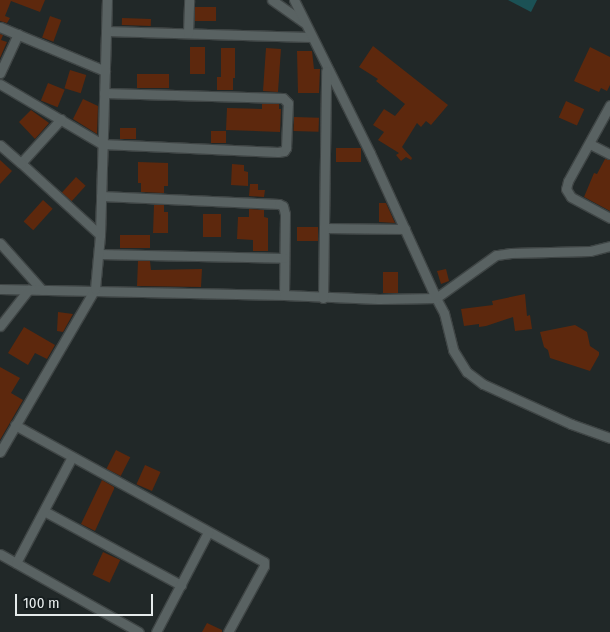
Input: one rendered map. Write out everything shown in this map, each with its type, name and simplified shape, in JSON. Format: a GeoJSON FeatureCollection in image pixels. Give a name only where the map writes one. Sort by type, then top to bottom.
{"type":"FeatureCollection","features":[{"type":"Feature","properties":{"kind":"street"},"geometry":{"type":"LineString","coordinates":[[0,452],[95,289],[100,235],[108,0]]}},
{"type":"Feature","properties":{"kind":"street"},"geometry":{"type":"LineString","coordinates":[[188,33],[189,0]]}},
{"type":"Feature","properties":{"kind":"street"},"geometry":{"type":"LineString","coordinates":[[272,0],[304,22]]}},
{"type":"Feature","properties":{"kind":"street"},"geometry":{"type":"LineString","coordinates":[[294,0],[326,68],[370,153],[444,313],[454,350],[468,372],[483,384],[571,424],[610,438]]}},
{"type":"Feature","properties":{"kind":"street"},"geometry":{"type":"LineString","coordinates":[[0,26],[106,71]]}},
{"type":"Feature","properties":{"kind":"street"},"geometry":{"type":"LineString","coordinates":[[106,31],[311,37]]}},
{"type":"Feature","properties":{"kind":"street"},"geometry":{"type":"LineString","coordinates":[[0,73],[18,34]]}},
{"type":"Feature","properties":{"kind":"street"},"geometry":{"type":"LineString","coordinates":[[323,298],[326,68]]}},
{"type":"Feature","properties":{"kind":"street"},"geometry":{"type":"LineString","coordinates":[[0,84],[102,144],[282,152],[286,148],[288,103],[282,98],[104,93]]}},
{"type":"Feature","properties":{"kind":"street"},"geometry":{"type":"LineString","coordinates":[[610,105],[568,181],[566,189],[571,197],[610,218]]}},
{"type":"Feature","properties":{"kind":"street"},"geometry":{"type":"LineString","coordinates":[[21,163],[61,119]]}},
{"type":"Feature","properties":{"kind":"street"},"geometry":{"type":"LineString","coordinates":[[590,144],[610,154]]}},
{"type":"Feature","properties":{"kind":"street"},"geometry":{"type":"LineString","coordinates":[[0,145],[100,235]]}},
{"type":"Feature","properties":{"kind":"street"},"geometry":{"type":"LineString","coordinates":[[101,196],[279,204],[283,206],[285,214],[284,294]]}},
{"type":"Feature","properties":{"kind":"street"},"geometry":{"type":"LineString","coordinates":[[324,228],[404,229]]}},
{"type":"Feature","properties":{"kind":"street"},"geometry":{"type":"LineString","coordinates":[[0,243],[42,290]]}},
{"type":"Feature","properties":{"kind":"street"},"geometry":{"type":"LineString","coordinates":[[0,289],[95,289],[284,294],[323,298],[436,298],[496,255],[590,251],[610,246]]}},
{"type":"Feature","properties":{"kind":"street"},"geometry":{"type":"LineString","coordinates":[[99,254],[284,258]]}},
{"type":"Feature","properties":{"kind":"street"},"geometry":{"type":"LineString","coordinates":[[0,326],[28,290]]}},
{"type":"Feature","properties":{"kind":"street"},"geometry":{"type":"LineString","coordinates":[[15,424],[264,563],[228,632]]}},
{"type":"Feature","properties":{"kind":"street"},"geometry":{"type":"LineString","coordinates":[[16,563],[72,457]]}},
{"type":"Feature","properties":{"kind":"street"},"geometry":{"type":"LineString","coordinates":[[44,511],[182,584]]}},
{"type":"Feature","properties":{"kind":"street"},"geometry":{"type":"LineString","coordinates":[[156,632],[208,532]]}},
{"type":"Feature","properties":{"kind":"street"},"geometry":{"type":"LineString","coordinates":[[0,554],[139,632]]}},
{"type":"Feature","properties":{"kind":"shaded area"},"geometry":{"type":"Polygon","coordinates":[[[508,0],[537,0],[531,12],[508,0]]]}},
{"type":"Feature","properties":{"kind":"building"},"geometry":{"type":"Polygon","coordinates":[[[0,0],[45,0],[40,12],[11,1],[5,16],[10,18],[7,23],[0,21],[0,0]]]}},
{"type":"Feature","properties":{"kind":"building"},"geometry":{"type":"Polygon","coordinates":[[[195,7],[216,7],[216,21],[195,21],[195,7]]]}},
{"type":"Feature","properties":{"kind":"building"},"geometry":{"type":"Polygon","coordinates":[[[50,16],[61,20],[53,42],[42,38],[50,16]]]}},
{"type":"Feature","properties":{"kind":"building"},"geometry":{"type":"Polygon","coordinates":[[[122,18],[151,19],[151,26],[122,25],[122,18]]]}},
{"type":"Feature","properties":{"kind":"building"},"geometry":{"type":"Polygon","coordinates":[[[0,34],[3,35],[1,40],[7,42],[0,58],[0,34]]]}},
{"type":"Feature","properties":{"kind":"building"},"geometry":{"type":"Polygon","coordinates":[[[373,46],[448,105],[431,125],[426,121],[421,127],[417,123],[402,147],[412,158],[411,160],[406,157],[401,161],[396,155],[399,153],[378,140],[384,132],[373,125],[384,109],[395,116],[405,104],[376,81],[378,79],[359,67],[373,46]]]}},
{"type":"Feature","properties":{"kind":"building"},"geometry":{"type":"Polygon","coordinates":[[[190,47],[205,47],[205,74],[190,74],[190,47]]]}},
{"type":"Feature","properties":{"kind":"building"},"geometry":{"type":"Polygon","coordinates":[[[590,47],[610,57],[610,85],[607,91],[601,88],[599,92],[574,81],[590,47]]]}},
{"type":"Feature","properties":{"kind":"building"},"geometry":{"type":"Polygon","coordinates":[[[221,48],[235,48],[233,90],[217,90],[217,77],[221,77],[221,48]]]}},
{"type":"Feature","properties":{"kind":"building"},"geometry":{"type":"Polygon","coordinates":[[[266,48],[281,49],[278,92],[263,91],[266,48]]]}},
{"type":"Feature","properties":{"kind":"building"},"geometry":{"type":"Polygon","coordinates":[[[297,51],[312,51],[314,69],[320,69],[319,93],[298,93],[297,51]]]}},
{"type":"Feature","properties":{"kind":"building"},"geometry":{"type":"Polygon","coordinates":[[[70,70],[86,75],[81,93],[64,88],[70,70]]]}},
{"type":"Feature","properties":{"kind":"building"},"geometry":{"type":"Polygon","coordinates":[[[137,74],[169,74],[169,88],[137,88],[137,74]]]}},
{"type":"Feature","properties":{"kind":"building"},"geometry":{"type":"Polygon","coordinates":[[[48,83],[65,90],[58,107],[41,101],[48,83]]]}},
{"type":"Feature","properties":{"kind":"building"},"geometry":{"type":"Polygon","coordinates":[[[83,99],[98,106],[97,134],[73,119],[83,99]]]}},
{"type":"Feature","properties":{"kind":"building"},"geometry":{"type":"Polygon","coordinates":[[[566,101],[584,109],[577,126],[559,117],[566,101]]]}},
{"type":"Feature","properties":{"kind":"building"},"geometry":{"type":"Polygon","coordinates":[[[262,104],[279,104],[279,109],[281,109],[280,132],[226,130],[227,108],[262,109],[262,104]]]}},
{"type":"Feature","properties":{"kind":"building"},"geometry":{"type":"Polygon","coordinates":[[[31,110],[49,123],[35,139],[19,122],[31,110]]]}},
{"type":"Feature","properties":{"kind":"building"},"geometry":{"type":"Polygon","coordinates":[[[294,117],[319,118],[318,132],[294,131],[294,117]]]}},
{"type":"Feature","properties":{"kind":"building"},"geometry":{"type":"Polygon","coordinates":[[[120,128],[136,128],[136,139],[120,139],[120,128]]]}},
{"type":"Feature","properties":{"kind":"building"},"geometry":{"type":"Polygon","coordinates":[[[211,131],[226,131],[226,143],[211,143],[211,131]]]}},
{"type":"Feature","properties":{"kind":"building"},"geometry":{"type":"Polygon","coordinates":[[[336,148],[361,148],[361,162],[336,162],[336,148]]]}},
{"type":"Feature","properties":{"kind":"building"},"geometry":{"type":"Polygon","coordinates":[[[605,159],[610,160],[610,211],[584,197],[594,173],[597,174],[605,159]]]}},
{"type":"Feature","properties":{"kind":"building"},"geometry":{"type":"Polygon","coordinates":[[[0,160],[12,171],[0,184],[0,160]]]}},
{"type":"Feature","properties":{"kind":"building"},"geometry":{"type":"Polygon","coordinates":[[[138,162],[168,163],[168,186],[164,186],[164,193],[141,192],[141,183],[138,183],[138,162]]]}},
{"type":"Feature","properties":{"kind":"building"},"geometry":{"type":"Polygon","coordinates":[[[232,164],[244,165],[244,171],[248,172],[248,186],[231,185],[232,164]]]}},
{"type":"Feature","properties":{"kind":"building"},"geometry":{"type":"Polygon","coordinates":[[[76,177],[86,186],[72,201],[62,193],[76,177]]]}},
{"type":"Feature","properties":{"kind":"building"},"geometry":{"type":"Polygon","coordinates":[[[250,184],[258,184],[258,190],[265,190],[264,197],[249,196],[250,184]]]}},
{"type":"Feature","properties":{"kind":"building"},"geometry":{"type":"Polygon","coordinates":[[[43,200],[53,209],[33,230],[24,222],[43,200]]]}},
{"type":"Feature","properties":{"kind":"building"},"geometry":{"type":"Polygon","coordinates":[[[379,203],[386,203],[395,223],[379,222],[379,203]]]}},
{"type":"Feature","properties":{"kind":"building"},"geometry":{"type":"Polygon","coordinates":[[[154,205],[164,205],[164,212],[168,212],[168,233],[153,233],[154,205]]]}},
{"type":"Feature","properties":{"kind":"building"},"geometry":{"type":"Polygon","coordinates":[[[249,209],[264,210],[264,217],[268,218],[268,251],[253,251],[253,240],[237,239],[238,217],[249,217],[249,209]]]}},
{"type":"Feature","properties":{"kind":"building"},"geometry":{"type":"Polygon","coordinates":[[[203,214],[221,214],[221,237],[203,237],[203,214]]]}},
{"type":"Feature","properties":{"kind":"building"},"geometry":{"type":"Polygon","coordinates":[[[297,227],[318,227],[318,241],[297,241],[297,227]]]}},
{"type":"Feature","properties":{"kind":"building"},"geometry":{"type":"Polygon","coordinates":[[[120,235],[150,235],[150,248],[120,248],[120,235]]]}},
{"type":"Feature","properties":{"kind":"building"},"geometry":{"type":"Polygon","coordinates":[[[138,261],[150,261],[151,270],[202,269],[201,287],[137,286],[138,261]]]}},
{"type":"Feature","properties":{"kind":"building"},"geometry":{"type":"Polygon","coordinates":[[[446,269],[449,281],[441,284],[437,271],[446,269]]]}},
{"type":"Feature","properties":{"kind":"building"},"geometry":{"type":"Polygon","coordinates":[[[383,272],[398,272],[398,293],[383,293],[383,272]]]}},
{"type":"Feature","properties":{"kind":"building"},"geometry":{"type":"Polygon","coordinates":[[[525,294],[527,316],[530,315],[532,329],[515,331],[513,317],[486,326],[479,327],[479,324],[464,326],[461,309],[493,305],[492,301],[525,294]]]}},
{"type":"Feature","properties":{"kind":"building"},"geometry":{"type":"Polygon","coordinates":[[[58,312],[73,314],[63,332],[57,331],[58,312]]]}},
{"type":"Feature","properties":{"kind":"building"},"geometry":{"type":"Polygon","coordinates":[[[575,325],[587,332],[590,346],[599,352],[590,371],[550,358],[548,350],[544,347],[540,332],[575,325]]]}},
{"type":"Feature","properties":{"kind":"building"},"geometry":{"type":"Polygon","coordinates":[[[24,327],[55,345],[47,359],[35,353],[28,365],[8,353],[24,327]]]}},
{"type":"Feature","properties":{"kind":"building"},"geometry":{"type":"Polygon","coordinates":[[[0,367],[20,378],[11,393],[23,400],[0,440],[0,367]]]}},
{"type":"Feature","properties":{"kind":"building"},"geometry":{"type":"Polygon","coordinates":[[[116,450],[130,457],[121,476],[106,469],[116,450]]]}},
{"type":"Feature","properties":{"kind":"building"},"geometry":{"type":"Polygon","coordinates":[[[145,465],[161,472],[152,491],[136,484],[145,465]]]}},
{"type":"Feature","properties":{"kind":"building"},"geometry":{"type":"Polygon","coordinates":[[[102,480],[114,487],[114,489],[95,531],[81,524],[102,480]]]}},
{"type":"Feature","properties":{"kind":"building"},"geometry":{"type":"Polygon","coordinates":[[[103,552],[120,560],[110,583],[92,575],[103,552]]]}},
{"type":"Feature","properties":{"kind":"building"},"geometry":{"type":"Polygon","coordinates":[[[207,623],[222,630],[222,632],[202,632],[207,623]]]}}]}
